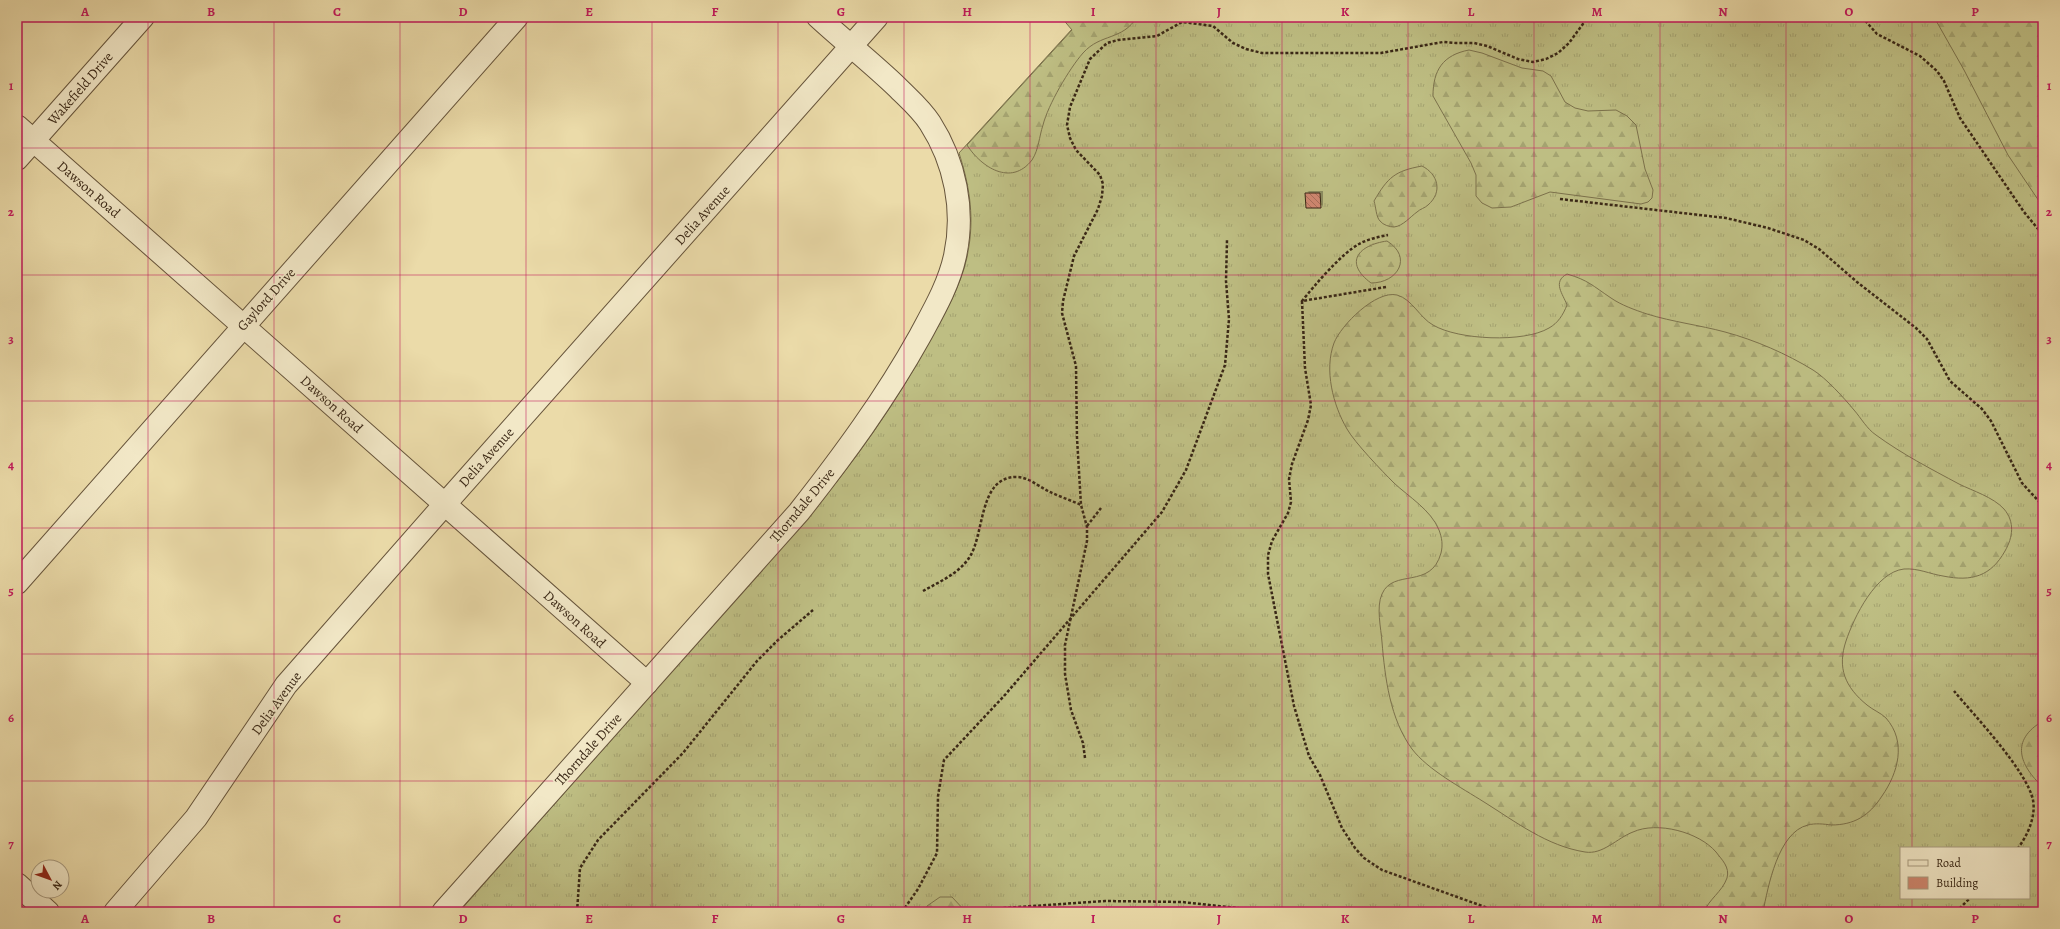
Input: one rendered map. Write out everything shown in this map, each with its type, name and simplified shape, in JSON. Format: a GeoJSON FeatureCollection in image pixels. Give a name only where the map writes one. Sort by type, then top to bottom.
{"type":"FeatureCollection","features":[{"type":"Feature","properties":{"kind":"street","name":"Wakefield Drive"},"geometry":{"type":"LineString","coordinates":[[17,159],[143,17]]}},
{"type":"Feature","properties":{"kind":"street","name":"Gaylord Drive"},"geometry":{"type":"LineString","coordinates":[[17,583],[243,325],[517,17]]}},
{"type":"Feature","properties":{"kind":"street","name":"Thorndale Drive"},"geometry":{"type":"LineString","coordinates":[[443,912],[799,512],[844,455],[901,370],[935,308],[955,256],[959,232],[957,190],[949,162],[938,136],[920,109],[852,46],[818,17]]}},
{"type":"Feature","properties":{"kind":"street","name":"Delia Avenue"},"geometry":{"type":"LineString","coordinates":[[115,912],[196,818],[286,685],[877,17]]}},
{"type":"Feature","properties":{"kind":"street","name":"Dawson Road"},"geometry":{"type":"LineString","coordinates":[[17,126],[647,683]]}},
{"type":"Feature","properties":{"kind":"street"},"geometry":{"type":"LineString","coordinates":[[17,884],[48,912]]}},
{"type":"Feature","properties":{"kind":"path"},"geometry":{"type":"LineString","coordinates":[[1085,758],[1083,743],[1071,710],[1065,674],[1065,645],[1087,541],[1087,526],[1081,505],[1077,438],[1076,366],[1062,313],[1063,301],[1074,256],[1098,209],[1102,196],[1103,184],[1100,175],[1076,150],[1070,138],[1067,125],[1070,107],[1090,59],[1107,43],[1118,40],[1157,36],[1182,22],[1213,26],[1233,43],[1246,49],[1262,53],[1374,54],[1443,42],[1487,46],[1518,59],[1533,62],[1546,59],[1558,52],[1568,43],[1588,17]]}},
{"type":"Feature","properties":{"kind":"path"},"geometry":{"type":"LineString","coordinates":[[1862,17],[1877,34],[1920,56],[1937,71],[1944,81],[1960,118],[2024,212],[2043,236]]}},
{"type":"Feature","properties":{"kind":"path"},"geometry":{"type":"LineString","coordinates":[[1560,199],[1726,218],[1768,228],[1804,240],[1820,249],[1857,282],[1911,323],[1927,339],[1950,381],[1982,409],[1990,421],[2022,483],[2043,506]]}},
{"type":"Feature","properties":{"kind":"path"},"geometry":{"type":"LineString","coordinates":[[1388,234],[1370,238],[1357,245],[1318,281],[1302,301],[1305,368],[1311,405],[1308,420],[1292,464],[1289,479],[1291,502],[1288,513],[1272,541],[1268,555],[1268,574],[1294,706],[1309,756],[1320,775],[1342,828],[1364,858],[1382,870],[1499,912]]}},
{"type":"Feature","properties":{"kind":"path"},"geometry":{"type":"LineString","coordinates":[[902,912],[918,889],[937,853],[938,796],[944,760],[1004,696],[1071,620],[1097,587],[1162,512],[1186,470],[1225,365],[1230,319],[1226,281],[1227,240]]}},
{"type":"Feature","properties":{"kind":"path"},"geometry":{"type":"LineString","coordinates":[[1302,301],[1386,287]]}},
{"type":"Feature","properties":{"kind":"path"},"geometry":{"type":"LineString","coordinates":[[922,591],[953,574],[970,557],[975,546],[983,511],[994,489],[999,483],[1010,478],[1025,479],[1050,492],[1081,505]]}},
{"type":"Feature","properties":{"kind":"path"},"geometry":{"type":"LineString","coordinates":[[1087,526],[1101,508]]}},
{"type":"Feature","properties":{"kind":"path"},"geometry":{"type":"LineString","coordinates":[[577,912],[580,868],[598,840],[683,753],[757,661],[778,640],[813,610]]}},
{"type":"Feature","properties":{"kind":"path"},"geometry":{"type":"LineString","coordinates":[[1954,691],[1994,738],[2026,782],[2033,800],[2032,820],[2026,837],[2019,847]]}},
{"type":"Feature","properties":{"kind":"path"},"geometry":{"type":"LineString","coordinates":[[1956,912],[1969,899]]}},
{"type":"Feature","properties":{"kind":"path"},"geometry":{"type":"LineString","coordinates":[[994,912],[1004,908],[1105,901],[1182,902],[1274,912]]}},
{"type":"Feature","properties":{"kind":"green space"},"geometry":{"type":"Polygon","coordinates":[[[1061,17],[1137,17],[1125,30],[1097,42],[1077,60],[1049,108],[1036,152],[1032,160],[1024,168],[1015,172],[1006,173],[988,167],[967,145],[1072,30],[1061,17]]]}},
{"type":"Feature","properties":{"kind":"green space"},"geometry":{"type":"Polygon","coordinates":[[[1083,17],[1977,17],[2043,117],[2043,912],[459,912],[804,522],[858,454],[874,431],[906,383],[920,358],[956,291],[964,269],[969,246],[971,222],[970,199],[959,153],[1083,17]]]}},
{"type":"Feature","properties":{"kind":"green space"},"geometry":{"type":"Polygon","coordinates":[[[1934,17],[2043,17],[2043,207],[2008,155],[1964,70],[1934,17]]]}},
{"type":"Feature","properties":{"kind":"green space"},"geometry":{"type":"Polygon","coordinates":[[[1469,50],[1482,53],[1522,68],[1543,71],[1551,76],[1565,102],[1575,108],[1588,111],[1616,110],[1627,116],[1636,125],[1645,169],[1653,190],[1652,198],[1648,202],[1641,204],[1550,192],[1511,207],[1492,208],[1482,203],[1476,196],[1476,175],[1471,163],[1433,96],[1435,79],[1441,65],[1452,56],[1469,50]]]}},
{"type":"Feature","properties":{"kind":"green space"},"geometry":{"type":"Polygon","coordinates":[[[1422,166],[1432,174],[1437,184],[1436,195],[1433,200],[1400,225],[1392,227],[1383,224],[1378,217],[1374,201],[1379,193],[1393,176],[1405,170],[1422,166]]]}},
{"type":"Feature","properties":{"kind":"green space"},"geometry":{"type":"Polygon","coordinates":[[[1387,241],[1395,247],[1399,254],[1399,268],[1389,279],[1371,283],[1362,275],[1358,268],[1356,262],[1358,256],[1369,246],[1387,241]]]}},
{"type":"Feature","properties":{"kind":"green space"},"geometry":{"type":"Polygon","coordinates":[[[1567,274],[1585,281],[1615,301],[1633,309],[1657,317],[1736,335],[1782,353],[1803,364],[1829,383],[1876,435],[1896,449],[1927,467],[1994,501],[2004,509],[2010,519],[2012,530],[2008,546],[2000,559],[1987,571],[1972,577],[1953,578],[1914,569],[1904,569],[1894,572],[1884,578],[1875,587],[1860,608],[1843,651],[1843,668],[1848,684],[1853,691],[1867,705],[1886,718],[1893,727],[1898,747],[1896,768],[1888,787],[1877,803],[1860,818],[1839,825],[1808,825],[1798,830],[1789,838],[1776,862],[1763,912],[1704,912],[1706,907],[1725,883],[1728,874],[1723,861],[1716,852],[1709,845],[1699,839],[1677,830],[1654,828],[1633,832],[1598,851],[1585,852],[1571,849],[1545,839],[1532,832],[1436,771],[1412,749],[1398,725],[1390,698],[1385,670],[1379,618],[1380,599],[1387,586],[1394,582],[1421,575],[1429,571],[1436,564],[1441,553],[1441,539],[1439,530],[1431,516],[1394,483],[1362,449],[1342,420],[1334,398],[1330,376],[1331,353],[1334,343],[1344,327],[1360,310],[1379,298],[1389,295],[1397,295],[1402,297],[1412,304],[1428,322],[1444,330],[1458,334],[1491,338],[1508,338],[1538,333],[1552,326],[1558,321],[1564,312],[1567,305],[1559,284],[1563,277],[1567,274]]]}},
{"type":"Feature","properties":{"kind":"green space"},"geometry":{"type":"Polygon","coordinates":[[[2043,721],[2043,787],[2028,770],[2022,753],[2022,744],[2026,736],[2033,728],[2043,721]]]}},
{"type":"Feature","properties":{"kind":"green space"},"geometry":{"type":"Polygon","coordinates":[[[940,897],[952,897],[966,912],[926,912],[927,906],[940,897]]]}},
{"type":"Feature","properties":{"kind":"building"},"geometry":{"type":"Polygon","coordinates":[[[1305,193],[1320,193],[1321,208],[1306,208],[1305,193]]]}}]}
